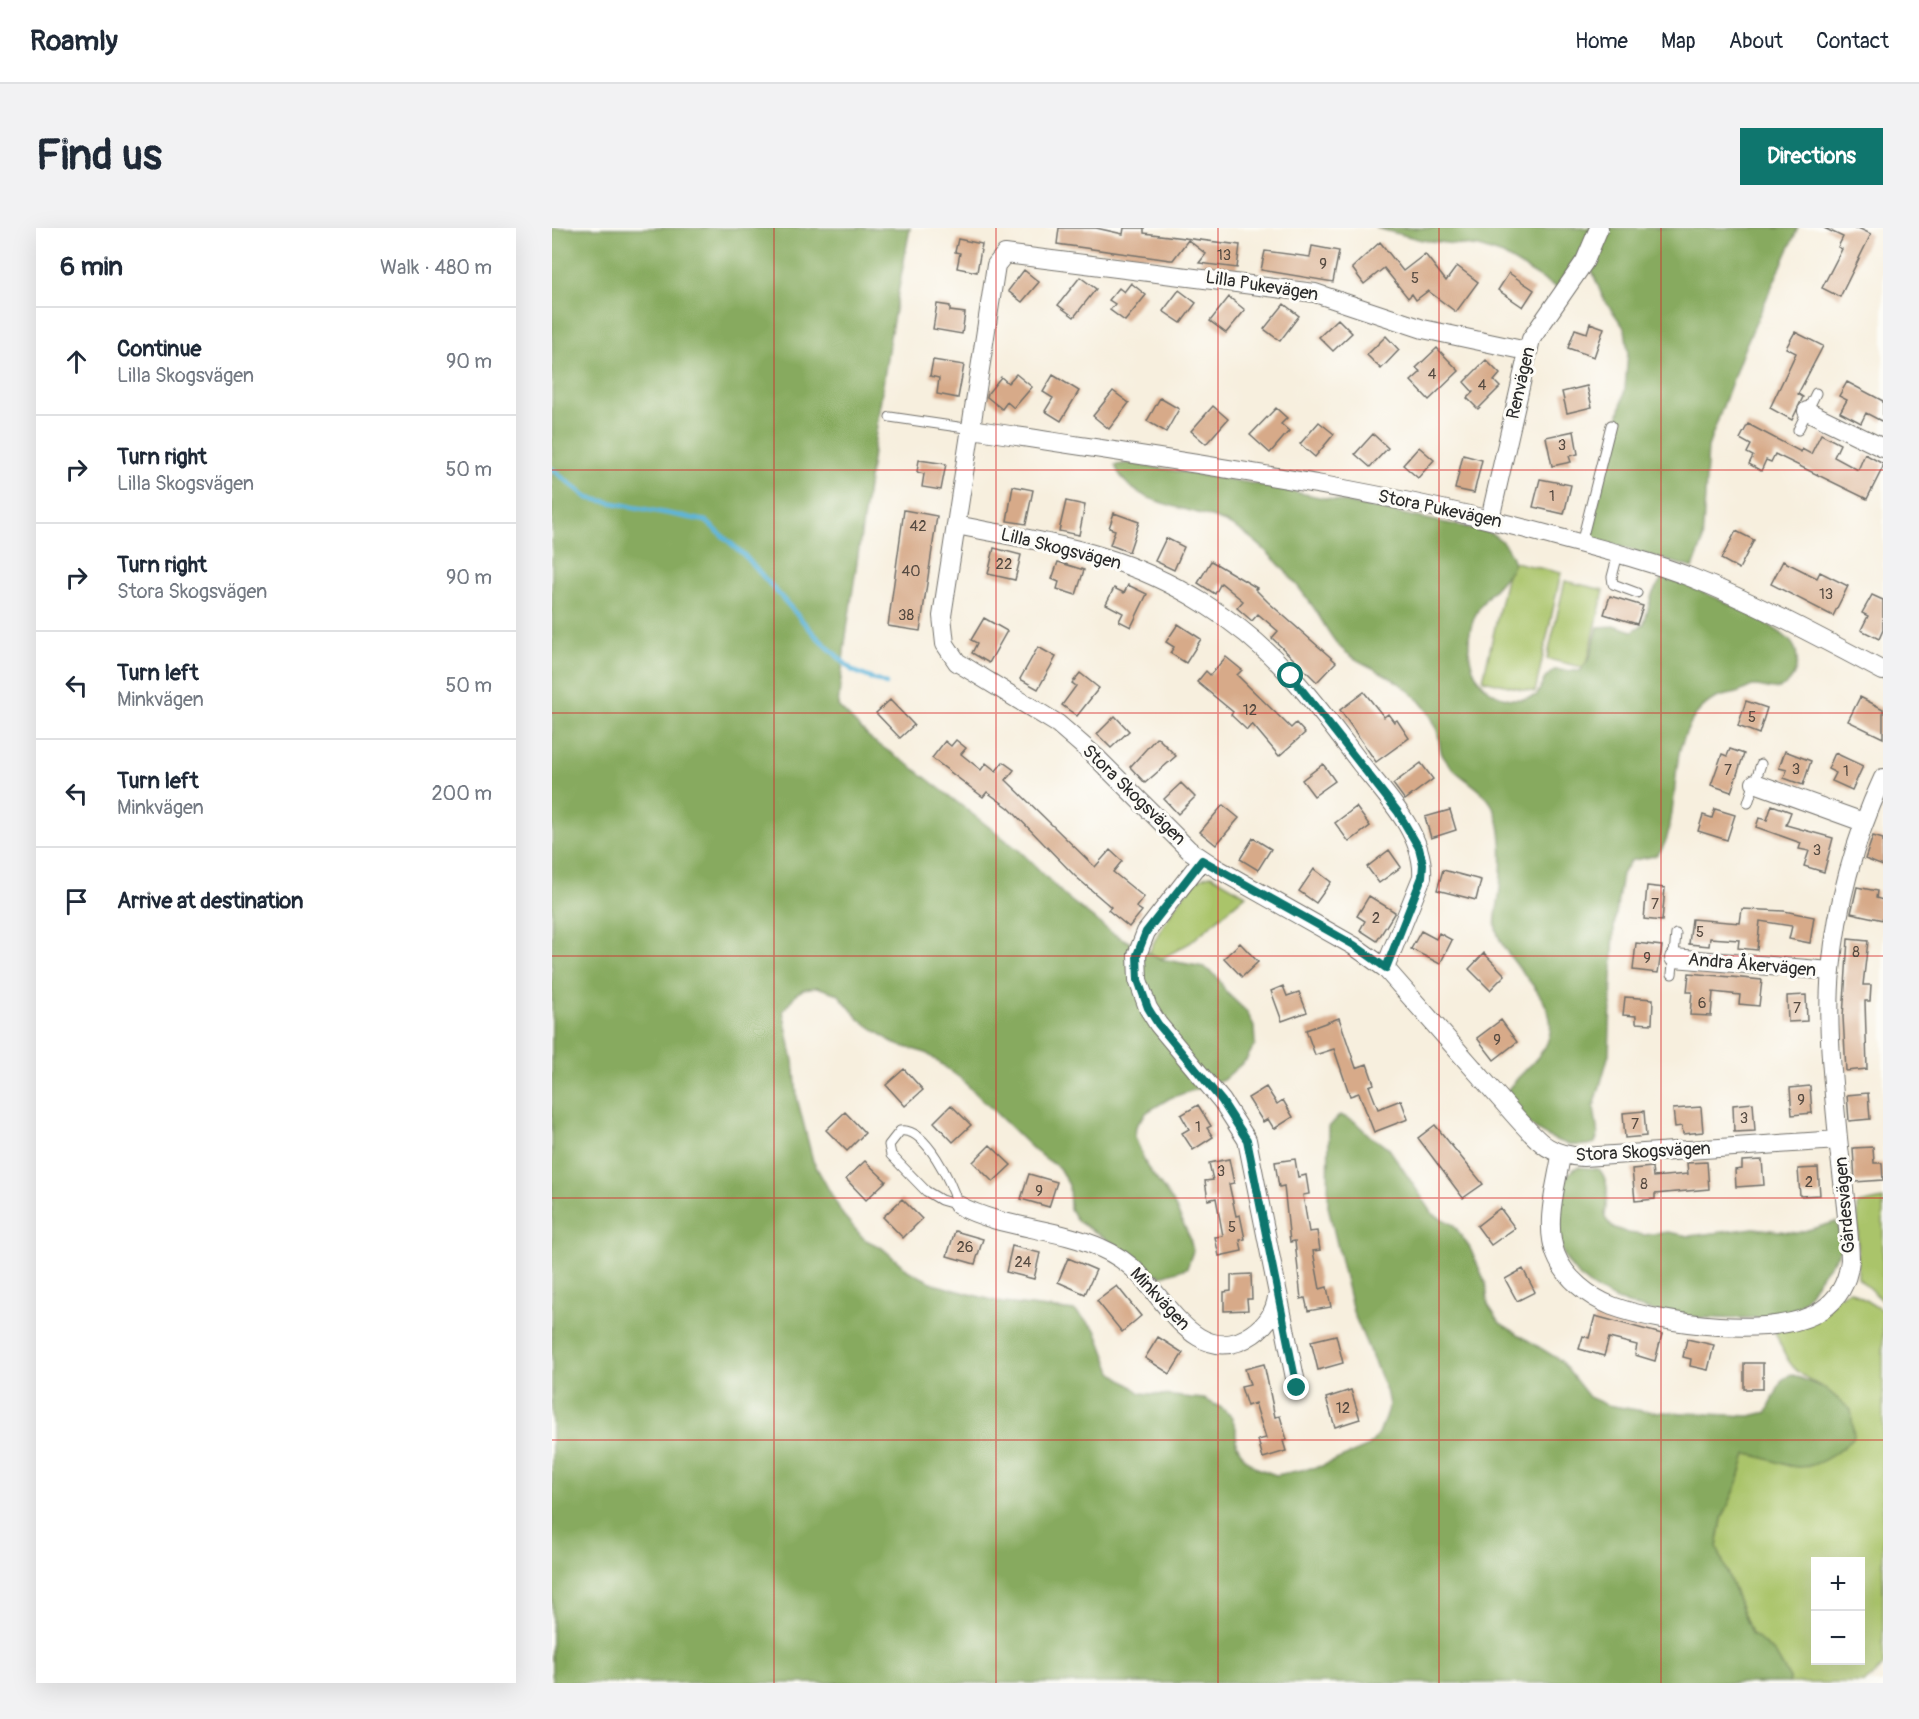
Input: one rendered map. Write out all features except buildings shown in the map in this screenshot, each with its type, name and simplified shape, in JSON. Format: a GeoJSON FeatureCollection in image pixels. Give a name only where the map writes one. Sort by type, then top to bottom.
{"type":"FeatureCollection","features":[{"type":"Feature","properties":{"kind":"street","name":"Renvägen"},"geometry":{"type":"LineString","coordinates":[[1490,519],[1527,351],[1536,329],[1585,261],[1599,228]]}},
{"type":"Feature","properties":{"kind":"street","name":"Lilla Pukevägen"},"geometry":{"type":"LineString","coordinates":[[996,265],[1005,254],[1013,253],[1315,293],[1423,329],[1527,351]]}},
{"type":"Feature","properties":{"kind":"street","name":"Stora Skogsvägen"},"geometry":{"type":"LineString","coordinates":[[996,265],[942,616],[942,632],[950,654],[968,670],[1035,708],[1070,734],[1202,860],[1354,945],[1386,968],[1535,1138],[1561,1156],[1606,1156],[1838,1140]]}},
{"type":"Feature","properties":{"kind":"street"},"geometry":{"type":"LineString","coordinates":[[1807,411],[1883,448]]}},
{"type":"Feature","properties":{"kind":"street","name":"Stora Pukevägen"},"geometry":{"type":"LineString","coordinates":[[972,429],[1347,489],[1490,519],[1618,554],[1712,586],[1883,671]]}},
{"type":"Feature","properties":{"kind":"street","name":"Lilla Skogsvägen"},"geometry":{"type":"LineString","coordinates":[[957,525],[1081,551],[1143,572],[1174,586],[1221,615],[1271,655],[1291,676],[1386,795],[1419,848],[1423,864],[1422,877],[1386,968]]}},
{"type":"Feature","properties":{"kind":"street","name":"Gärdesvägen"},"geometry":{"type":"LineString","coordinates":[[1561,1156],[1551,1221],[1552,1242],[1563,1269],[1586,1292],[1612,1306],[1670,1321],[1703,1325],[1771,1325],[1803,1320],[1823,1310],[1846,1282],[1850,1245],[1838,1140],[1832,1056],[1831,971],[1843,893],[1863,822],[1883,778]]}},
{"type":"Feature","properties":{"kind":"street"},"geometry":{"type":"LineString","coordinates":[[1755,783],[1863,822]]}},
{"type":"Feature","properties":{"kind":"street"},"geometry":{"type":"LineString","coordinates":[[1202,860],[1146,932],[1137,955],[1138,980],[1148,1008],[1158,1024],[1222,1101],[1247,1140],[1297,1388]]}},
{"type":"Feature","properties":{"kind":"street","name":"Andra Åkervägen"},"geometry":{"type":"LineString","coordinates":[[1673,966],[1831,971]]}},
{"type":"Feature","properties":{"kind":"street","name":"Minkvägen"},"geometry":{"type":"LineString","coordinates":[[958,1205],[979,1216],[1061,1234],[1110,1252],[1140,1275],[1187,1331],[1209,1341],[1230,1342],[1250,1336],[1267,1322],[1276,1306],[1277,1297]]}},
{"type":"Feature","properties":{"kind":"lane"},"geometry":{"type":"LineString","coordinates":[[1798,430],[1816,393]]}},
{"type":"Feature","properties":{"kind":"lane"},"geometry":{"type":"LineString","coordinates":[[890,417],[972,429]]}},
{"type":"Feature","properties":{"kind":"lane"},"geometry":{"type":"LineString","coordinates":[[1581,544],[1611,425]]}},
{"type":"Feature","properties":{"kind":"lane"},"geometry":{"type":"LineString","coordinates":[[1618,554],[1612,577],[1613,584],[1637,593]]}},
{"type":"Feature","properties":{"kind":"lane"},"geometry":{"type":"LineString","coordinates":[[1748,803],[1761,764]]}},
{"type":"Feature","properties":{"kind":"lane"},"geometry":{"type":"LineString","coordinates":[[1673,966],[1676,934]]}},
{"type":"Feature","properties":{"kind":"lane","name":"Minkvägen"},"geometry":{"type":"LineString","coordinates":[[900,1131],[915,1136],[940,1163],[953,1187],[958,1205],[932,1195],[891,1155],[889,1145],[900,1131]]}},
{"type":"Feature","properties":{"kind":"green space"},"geometry":{"type":"Polygon","coordinates":[[[552,228],[910,228],[890,337],[845,643],[838,706],[872,740],[912,767],[1021,852],[1065,896],[1112,933],[1161,959],[1204,967],[1218,978],[1226,992],[1247,1012],[1254,1027],[1255,1044],[1246,1060],[1223,1080],[1170,1098],[1147,1112],[1136,1126],[1135,1137],[1147,1167],[1172,1200],[1190,1238],[1193,1251],[1187,1268],[1162,1276],[1150,1272],[1125,1251],[1077,1221],[1070,1209],[1069,1185],[1059,1168],[1035,1151],[960,1078],[926,1053],[895,1044],[859,1019],[838,994],[817,987],[804,989],[796,994],[783,1011],[795,1071],[797,1098],[813,1161],[843,1215],[864,1239],[882,1248],[909,1271],[937,1285],[1003,1303],[1075,1311],[1096,1330],[1112,1372],[1141,1393],[1204,1399],[1220,1407],[1231,1416],[1236,1428],[1236,1443],[1245,1459],[1257,1468],[1276,1475],[1322,1466],[1369,1446],[1380,1432],[1389,1405],[1386,1390],[1353,1312],[1328,1206],[1329,1127],[1340,1115],[1354,1121],[1371,1137],[1388,1147],[1433,1214],[1454,1225],[1470,1248],[1486,1284],[1488,1305],[1500,1323],[1560,1360],[1589,1397],[1607,1405],[1643,1411],[1750,1416],[1767,1412],[1782,1380],[1791,1374],[1826,1389],[1851,1410],[1854,1437],[1840,1450],[1815,1464],[1796,1467],[1746,1454],[1737,1485],[1722,1519],[1717,1547],[1751,1633],[1775,1653],[1790,1679],[1789,1683],[552,1683],[552,228]]]}},
{"type":"Feature","properties":{"kind":"green space"},"geometry":{"type":"Polygon","coordinates":[[[1376,228],[1592,228],[1589,239],[1557,288],[1503,255],[1479,247],[1422,240],[1376,228]]]}},
{"type":"Feature","properties":{"kind":"green space"},"geometry":{"type":"Polygon","coordinates":[[[1609,228],[1798,228],[1744,349],[1708,447],[1702,544],[1693,568],[1589,538],[1625,389],[1628,352],[1625,329],[1603,298],[1592,271],[1609,228]]]}},
{"type":"Feature","properties":{"kind":"green space"},"geometry":{"type":"Polygon","coordinates":[[[1130,463],[1256,484],[1485,531],[1500,539],[1514,563],[1511,570],[1478,610],[1470,630],[1469,652],[1475,673],[1481,682],[1489,690],[1506,698],[1524,699],[1537,695],[1545,678],[1554,670],[1580,671],[1590,657],[1598,627],[1616,626],[1633,631],[1644,624],[1652,594],[1662,578],[1691,587],[1746,612],[1777,631],[1792,644],[1797,657],[1796,670],[1784,686],[1772,689],[1753,686],[1719,697],[1705,705],[1694,717],[1678,757],[1671,821],[1662,848],[1656,855],[1630,861],[1622,874],[1614,927],[1609,1054],[1594,1107],[1598,1135],[1595,1143],[1569,1144],[1542,1133],[1519,1114],[1511,1103],[1507,1091],[1541,1053],[1550,1030],[1549,1015],[1543,1000],[1501,943],[1496,928],[1502,851],[1497,817],[1488,799],[1448,763],[1440,748],[1436,727],[1418,700],[1393,679],[1345,652],[1296,584],[1264,549],[1227,523],[1164,503],[1134,489],[1123,479],[1115,465],[1130,463]]]}},
{"type":"Feature","properties":{"kind":"green space"},"geometry":{"type":"Polygon","coordinates":[[[1510,561],[1561,573],[1535,692],[1483,680],[1510,561]]]}},
{"type":"Feature","properties":{"kind":"green space"},"geometry":{"type":"Polygon","coordinates":[[[1565,581],[1604,590],[1586,668],[1547,659],[1565,581]]]}},
{"type":"Feature","properties":{"kind":"green space"},"geometry":{"type":"Polygon","coordinates":[[[1211,875],[1246,895],[1190,943],[1161,959],[1149,953],[1166,920],[1184,895],[1202,878],[1211,875]]]}},
{"type":"Feature","properties":{"kind":"green space"},"geometry":{"type":"Polygon","coordinates":[[[1578,1167],[1599,1169],[1607,1187],[1605,1218],[1612,1227],[1628,1233],[1644,1235],[1668,1232],[1689,1236],[1754,1228],[1797,1233],[1836,1222],[1842,1236],[1842,1247],[1803,1302],[1792,1311],[1781,1315],[1761,1318],[1685,1316],[1653,1311],[1622,1302],[1594,1288],[1573,1270],[1561,1245],[1559,1215],[1563,1187],[1568,1175],[1578,1167]]]}},
{"type":"Feature","properties":{"kind":"green space"},"geometry":{"type":"Polygon","coordinates":[[[1883,1199],[1883,1301],[1858,1278],[1858,1204],[1883,1199]]]}},
{"type":"Feature","properties":{"kind":"green space"},"geometry":{"type":"Polygon","coordinates":[[[1849,1290],[1883,1311],[1883,1667],[1864,1683],[1789,1683],[1790,1679],[1775,1653],[1751,1633],[1717,1547],[1722,1519],[1737,1485],[1746,1453],[1765,1456],[1789,1466],[1826,1389],[1806,1378],[1793,1367],[1775,1332],[1849,1290]]]}},
{"type":"Feature","properties":{"kind":"waterway"},"geometry":{"type":"LineString","coordinates":[[552,469],[588,498],[706,521],[744,555],[815,635],[853,671],[886,684]]}},
{"type":"Feature","properties":{"kind":"route"},"geometry":{"type":"LineString","coordinates":[[1291,676],[1386,795],[1419,848],[1423,864],[1422,877],[1386,968],[1354,945],[1202,860],[1146,932],[1137,955],[1137,964],[1138,980],[1148,1008],[1158,1024],[1232,1114],[1247,1140],[1297,1388]]}}]}
